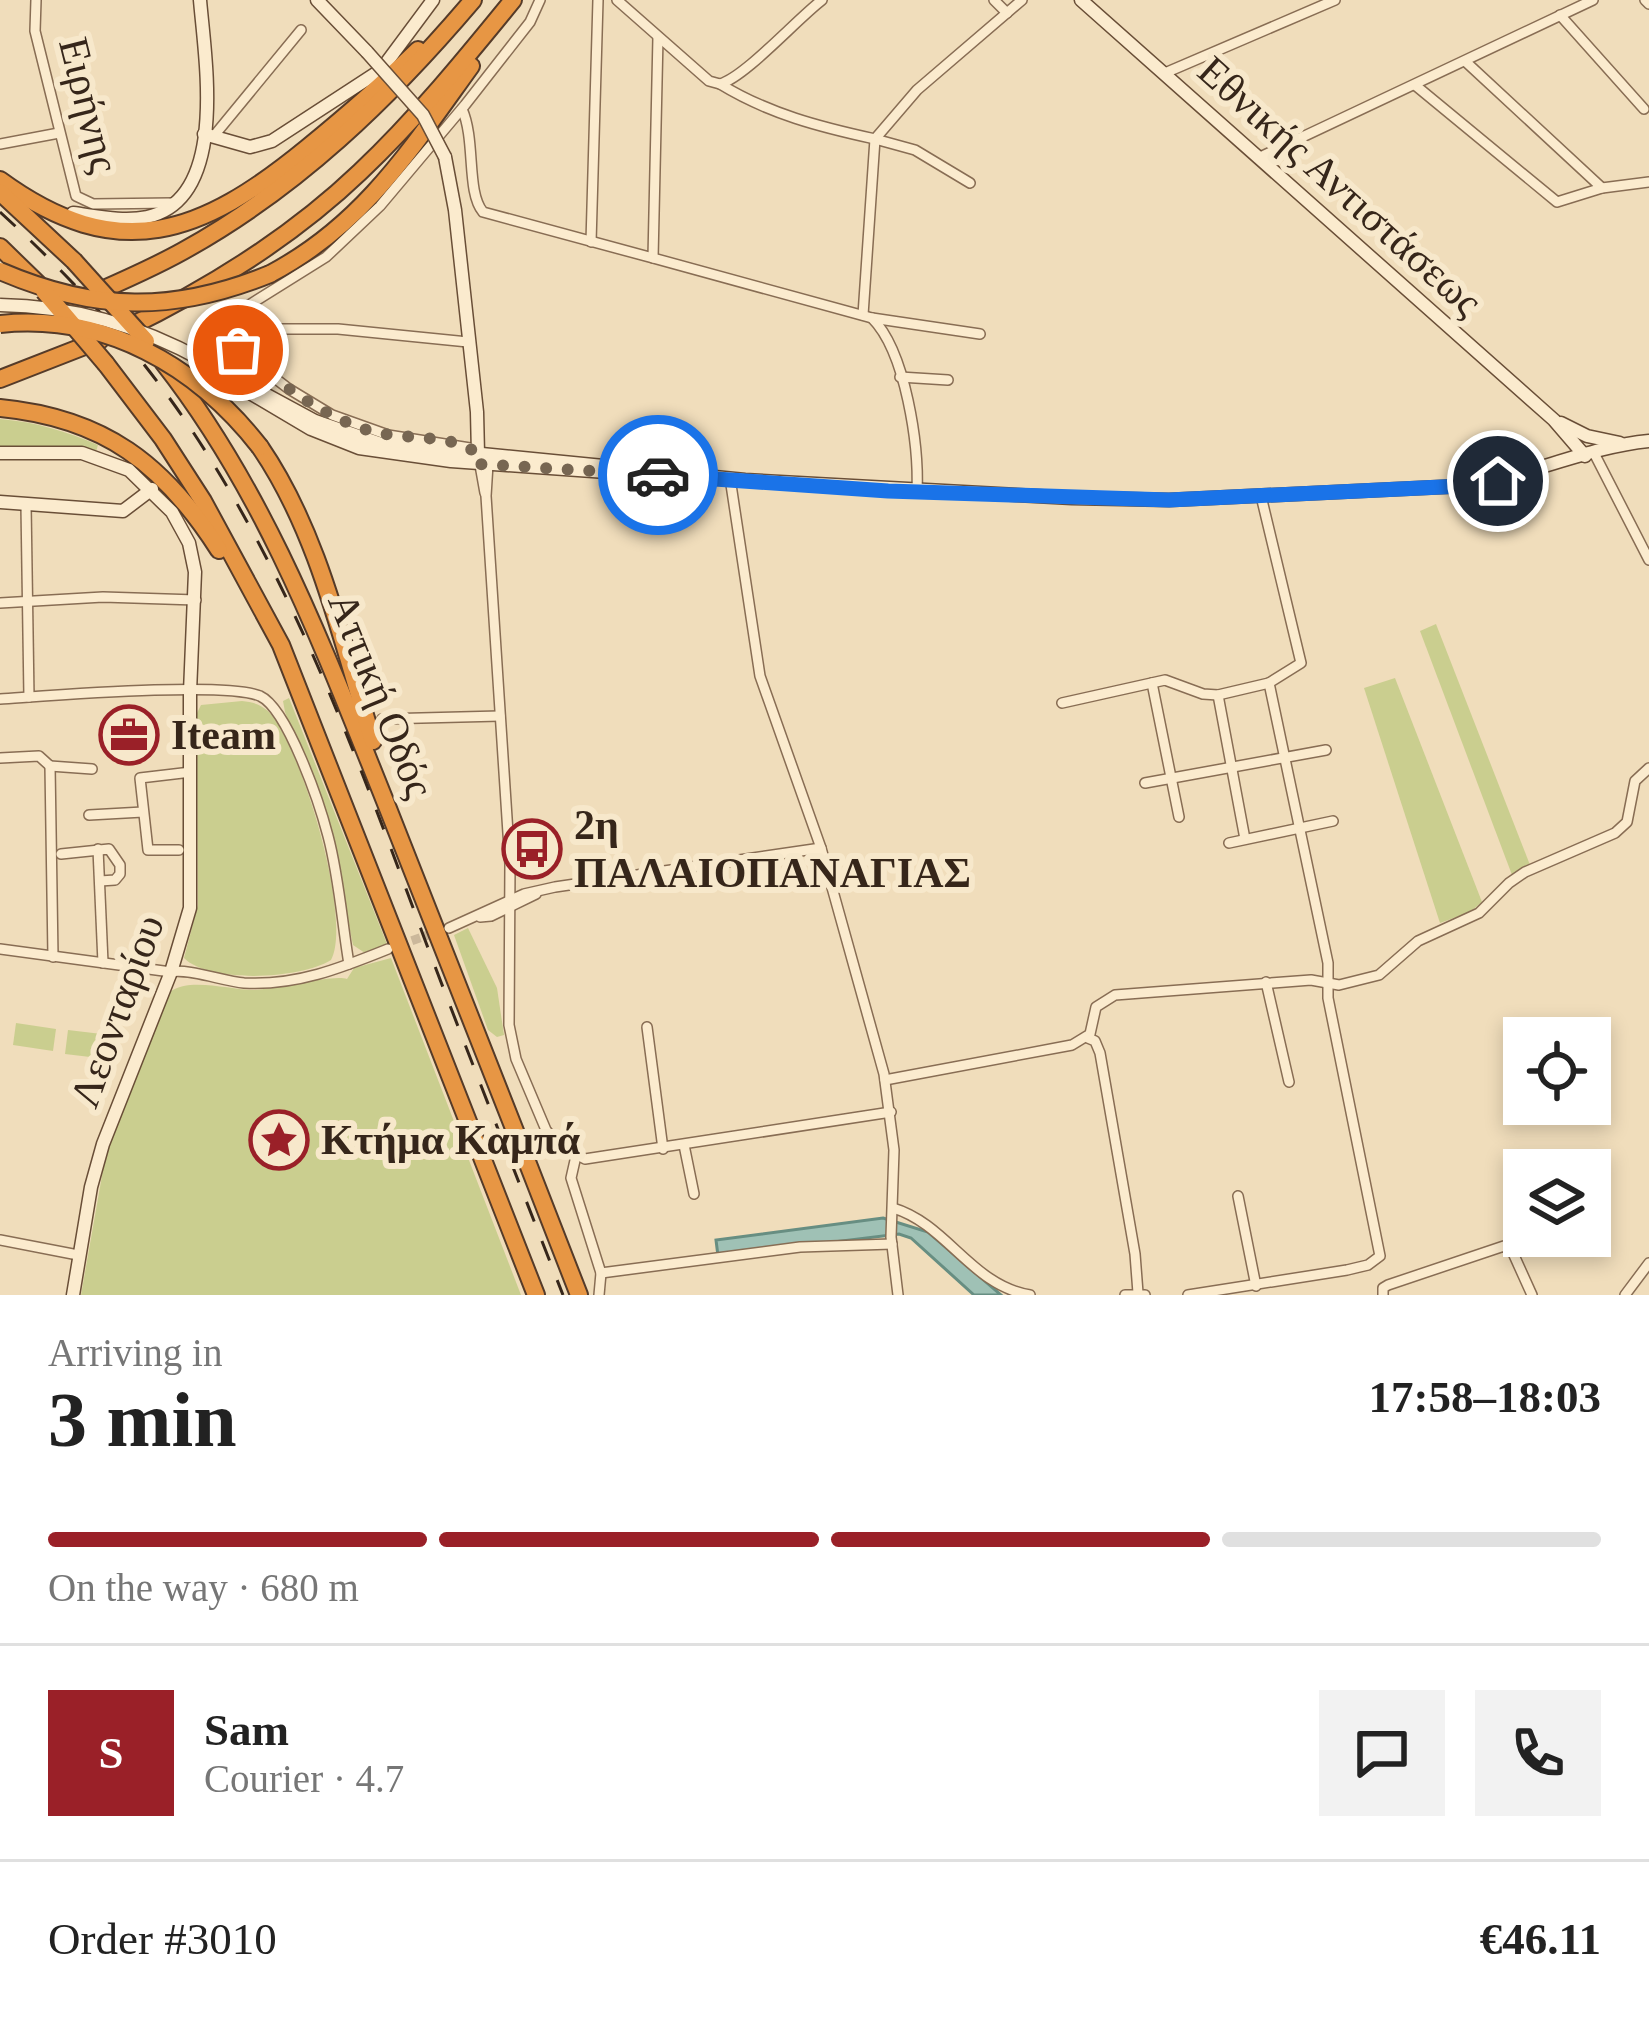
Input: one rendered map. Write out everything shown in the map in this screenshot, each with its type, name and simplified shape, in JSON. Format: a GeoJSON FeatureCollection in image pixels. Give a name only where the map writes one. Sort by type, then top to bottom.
{"type":"FeatureCollection","features":[{"type":"Feature","properties":{"kind":"highway"},"geometry":{"type":"LineString","coordinates":[[0,180],[48,211],[98,228],[143,231],[204,217],[240,198],[313,143],[470,0]]}},
{"type":"Feature","properties":{"kind":"highway"},"geometry":{"type":"LineString","coordinates":[[0,328],[164,261],[268,197],[382,101],[470,0]]}},
{"type":"Feature","properties":{"kind":"highway"},"geometry":{"type":"LineString","coordinates":[[0,271],[67,296],[139,304],[202,297],[270,274],[305,255],[362,208],[518,0]]}},
{"type":"Feature","properties":{"kind":"highway"},"geometry":{"type":"LineString","coordinates":[[0,379],[159,312],[291,229],[358,174],[411,121],[518,0]]}},
{"type":"Feature","properties":{"kind":"highway","name":"Αττική Οδός"},"geometry":{"type":"LineString","coordinates":[[0,192],[74,261],[146,341],[222,446],[275,540],[423,892],[579,1295]]}},
{"type":"Feature","properties":{"kind":"highway","name":"Αττική Οδός"},"geometry":{"type":"LineString","coordinates":[[0,247],[106,364],[163,439],[221,532],[281,645],[536,1295]]}},
{"type":"Feature","properties":{"kind":"highway"},"geometry":{"type":"LineString","coordinates":[[0,328],[68,324],[151,353],[217,399],[260,447],[304,527],[423,892]]}},
{"type":"Feature","properties":{"kind":"highway"},"geometry":{"type":"LineString","coordinates":[[0,408],[44,413],[97,431],[145,460],[166,480],[229,566],[318,736]]}},
{"type":"Feature","properties":{"kind":"main road"},"geometry":{"type":"LineString","coordinates":[[73,213],[141,218],[160,213],[176,202],[195,177],[208,135],[200,0]]}},
{"type":"Feature","properties":{"kind":"main road"},"geometry":{"type":"LineString","coordinates":[[317,0],[423,115],[445,157],[483,459]]}},
{"type":"Feature","properties":{"kind":"main road"},"geometry":{"type":"LineString","coordinates":[[208,135],[253,148],[278,138],[381,70],[433,0]]}},
{"type":"Feature","properties":{"kind":"main road","name":"Εθνικής Αντιστάσεως"},"geometry":{"type":"LineString","coordinates":[[1081,0],[1589,455]]}},
{"type":"Feature","properties":{"kind":"main road"},"geometry":{"type":"LineString","coordinates":[[0,304],[101,318],[161,338],[340,432],[381,444],[483,459],[917,492],[1169,500],[1462,486],[1529,474],[1649,441]]}},
{"type":"Feature","properties":{"kind":"main road","name":"Εθνικής Αντιστάσεως"},"geometry":{"type":"LineString","coordinates":[[1554,420],[1577,432],[1630,444]]}},
{"type":"Feature","properties":{"kind":"main road"},"geometry":{"type":"LineString","coordinates":[[1577,432],[1589,455]]}},
{"type":"Feature","properties":{"kind":"main road","name":"Λεονταρίου"},"geometry":{"type":"LineString","coordinates":[[0,453],[61,451],[98,457],[129,470],[172,512],[189,543],[196,600],[190,692],[190,908],[174,972],[104,1144],[73,1295]]}},
{"type":"Feature","properties":{"kind":"main road"},"geometry":{"type":"LineString","coordinates":[[0,502],[123,511],[152,489]]}},
{"type":"Feature","properties":{"kind":"street","name":"Ειρήνης"},"geometry":{"type":"LineString","coordinates":[[36,0],[35,31],[80,201],[130,206],[176,202]]}},
{"type":"Feature","properties":{"kind":"street"},"geometry":{"type":"LineString","coordinates":[[540,0],[530,22],[462,110],[357,230],[326,257],[250,305],[234,323],[232,339],[238,350],[314,405],[370,431],[458,444],[483,459],[500,716],[509,1025],[516,1059],[546,1130],[558,1145],[585,1160],[891,1112]]}},
{"type":"Feature","properties":{"kind":"street"},"geometry":{"type":"LineString","coordinates":[[591,242],[598,0]]}},
{"type":"Feature","properties":{"kind":"street"},"geometry":{"type":"LineString","coordinates":[[616,0],[709,80],[744,99],[800,122],[915,150],[970,182]]}},
{"type":"Feature","properties":{"kind":"street"},"geometry":{"type":"LineString","coordinates":[[720,84],[740,75],[786,28],[822,0]]}},
{"type":"Feature","properties":{"kind":"street"},"geometry":{"type":"LineString","coordinates":[[994,0],[1006,13]]}},
{"type":"Feature","properties":{"kind":"street"},"geometry":{"type":"LineString","coordinates":[[917,492],[918,442],[900,377],[880,327],[868,316],[875,139],[916,90],[1022,0]]}},
{"type":"Feature","properties":{"kind":"street"},"geometry":{"type":"LineString","coordinates":[[1165,73],[1335,0]]}},
{"type":"Feature","properties":{"kind":"street"},"geometry":{"type":"LineString","coordinates":[[1258,158],[1593,0]]}},
{"type":"Feature","properties":{"kind":"street"},"geometry":{"type":"LineString","coordinates":[[1560,15],[1644,109]]}},
{"type":"Feature","properties":{"kind":"street"},"geometry":{"type":"LineString","coordinates":[[208,135],[301,30]]}},
{"type":"Feature","properties":{"kind":"street"},"geometry":{"type":"LineString","coordinates":[[653,258],[658,37]]}},
{"type":"Feature","properties":{"kind":"street"},"geometry":{"type":"LineString","coordinates":[[1466,62],[1601,188]]}},
{"type":"Feature","properties":{"kind":"street"},"geometry":{"type":"LineString","coordinates":[[1415,86],[1556,202],[1601,188],[1649,182]]}},
{"type":"Feature","properties":{"kind":"street"},"geometry":{"type":"LineString","coordinates":[[462,110],[480,209],[868,316],[980,334]]}},
{"type":"Feature","properties":{"kind":"street"},"geometry":{"type":"LineString","coordinates":[[0,144],[59,133]]}},
{"type":"Feature","properties":{"kind":"street"},"geometry":{"type":"LineString","coordinates":[[234,323],[258,329],[338,329],[468,342]]}},
{"type":"Feature","properties":{"kind":"street"},"geometry":{"type":"LineString","coordinates":[[900,377],[948,380]]}},
{"type":"Feature","properties":{"kind":"street"},"geometry":{"type":"LineString","coordinates":[[1589,455],[1649,560]]}},
{"type":"Feature","properties":{"kind":"street"},"geometry":{"type":"LineString","coordinates":[[724,478],[760,676],[821,848],[885,1080],[891,1112],[891,1241],[898,1295]]}},
{"type":"Feature","properties":{"kind":"street"},"geometry":{"type":"LineString","coordinates":[[1062,703],[1166,680],[1218,695],[1269,683],[1301,663],[1261,496]]}},
{"type":"Feature","properties":{"kind":"street"},"geometry":{"type":"LineString","coordinates":[[26,505],[29,698]]}},
{"type":"Feature","properties":{"kind":"street"},"geometry":{"type":"LineString","coordinates":[[0,603],[196,600]]}},
{"type":"Feature","properties":{"kind":"street"},"geometry":{"type":"LineString","coordinates":[[1153,683],[1179,818]]}},
{"type":"Feature","properties":{"kind":"street"},"geometry":{"type":"LineString","coordinates":[[1188,1295],[1241,1292],[1368,1265],[1380,1256],[1327,982],[1328,963],[1269,683]]}},
{"type":"Feature","properties":{"kind":"street"},"geometry":{"type":"LineString","coordinates":[[0,699],[190,692],[254,694],[270,702],[282,719],[328,836],[349,964]]}},
{"type":"Feature","properties":{"kind":"street"},"geometry":{"type":"LineString","coordinates":[[1218,695],[1245,839]]}},
{"type":"Feature","properties":{"kind":"street"},"geometry":{"type":"LineString","coordinates":[[382,718],[500,716]]}},
{"type":"Feature","properties":{"kind":"street"},"geometry":{"type":"LineString","coordinates":[[1145,783],[1326,749]]}},
{"type":"Feature","properties":{"kind":"street"},"geometry":{"type":"LineString","coordinates":[[0,758],[39,756],[50,766],[92,769]]}},
{"type":"Feature","properties":{"kind":"street"},"geometry":{"type":"LineString","coordinates":[[50,766],[53,957]]}},
{"type":"Feature","properties":{"kind":"street"},"geometry":{"type":"LineString","coordinates":[[885,1080],[1072,1046],[1088,1037],[1096,1007],[1115,995],[1266,982],[1339,985],[1379,975],[1418,941],[1479,913],[1526,872],[1615,833],[1627,821],[1635,781],[1649,768]]}},
{"type":"Feature","properties":{"kind":"street"},"geometry":{"type":"LineString","coordinates":[[179,850],[148,850],[140,778],[191,772]]}},
{"type":"Feature","properties":{"kind":"street"},"geometry":{"type":"LineString","coordinates":[[89,815],[143,812]]}},
{"type":"Feature","properties":{"kind":"street"},"geometry":{"type":"LineString","coordinates":[[1229,843],[1334,821]]}},
{"type":"Feature","properties":{"kind":"street"},"geometry":{"type":"LineString","coordinates":[[449,928],[569,884],[821,848]]}},
{"type":"Feature","properties":{"kind":"street"},"geometry":{"type":"LineString","coordinates":[[98,849],[104,963]]}},
{"type":"Feature","properties":{"kind":"street"},"geometry":{"type":"LineString","coordinates":[[61,854],[109,849],[120,865],[120,874],[115,880],[100,880]]}},
{"type":"Feature","properties":{"kind":"street"},"geometry":{"type":"LineString","coordinates":[[0,949],[183,970],[199,977],[276,982],[310,977],[388,949]]}},
{"type":"Feature","properties":{"kind":"street"},"geometry":{"type":"LineString","coordinates":[[1266,982],[1289,1082]]}},
{"type":"Feature","properties":{"kind":"street"},"geometry":{"type":"LineString","coordinates":[[647,1027],[663,1149]]}},
{"type":"Feature","properties":{"kind":"street"},"geometry":{"type":"LineString","coordinates":[[1088,1037],[1100,1053],[1142,1294],[1125,1295]]}},
{"type":"Feature","properties":{"kind":"street"},"geometry":{"type":"LineString","coordinates":[[684,1145],[694,1194]]}},
{"type":"Feature","properties":{"kind":"street"},"geometry":{"type":"LineString","coordinates":[[575,1156],[571,1178],[601,1273],[599,1295]]}},
{"type":"Feature","properties":{"kind":"street"},"geometry":{"type":"LineString","coordinates":[[1238,1196],[1256,1286]]}},
{"type":"Feature","properties":{"kind":"street"},"geometry":{"type":"LineString","coordinates":[[893,1212],[918,1220],[995,1285],[1030,1295]]}},
{"type":"Feature","properties":{"kind":"street"},"geometry":{"type":"LineString","coordinates":[[0,1240],[79,1255]]}},
{"type":"Feature","properties":{"kind":"street"},"geometry":{"type":"LineString","coordinates":[[601,1273],[800,1247],[891,1241]]}},
{"type":"Feature","properties":{"kind":"street"},"geometry":{"type":"LineString","coordinates":[[1383,1295],[1383,1288],[1504,1246],[1513,1253],[1532,1295]]}},
{"type":"Feature","properties":{"kind":"street"},"geometry":{"type":"LineString","coordinates":[[1625,1295],[1649,1263]]}},
{"type":"Feature","properties":{"kind":"green space"},"geometry":{"type":"Polygon","coordinates":[[[0,419],[74,435],[98,445],[95,455],[0,451],[0,419]]]}},
{"type":"Feature","properties":{"kind":"green space"},"geometry":{"type":"Polygon","coordinates":[[[1436,624],[1530,865],[1512,875],[1420,631],[1436,624]]]}},
{"type":"Feature","properties":{"kind":"green space"},"geometry":{"type":"Polygon","coordinates":[[[1395,678],[1482,902],[1440,923],[1364,688],[1395,678]]]}},
{"type":"Feature","properties":{"kind":"green space"},"geometry":{"type":"Polygon","coordinates":[[[289,698],[387,944],[365,953],[353,945],[332,841],[285,712],[283,701],[289,698]]]}},
{"type":"Feature","properties":{"kind":"green space"},"geometry":{"type":"Polygon","coordinates":[[[242,701],[268,711],[295,758],[320,833],[335,909],[331,960],[278,975],[214,972],[184,958],[198,905],[197,713],[201,705],[242,701]]]}},
{"type":"Feature","properties":{"kind":"green space"},"geometry":{"type":"Polygon","coordinates":[[[468,928],[497,988],[504,1035],[497,1037],[488,1030],[454,935],[468,928]]]}},
{"type":"Feature","properties":{"kind":"green space","name":"Kτήμα Καμπά"},"geometry":{"type":"Polygon","coordinates":[[[391,958],[521,1295],[81,1295],[106,1153],[170,992],[188,985],[254,990],[347,979],[354,968],[391,958]]]}},
{"type":"Feature","properties":{"kind":"green space"},"geometry":{"type":"Polygon","coordinates":[[[16,1023],[56,1029],[53,1051],[13,1045],[16,1023]]]}},
{"type":"Feature","properties":{"kind":"green space"},"geometry":{"type":"Polygon","coordinates":[[[68,1030],[110,1035],[107,1059],[65,1054],[68,1030]]]}},
{"type":"Feature","properties":{"kind":"water"},"geometry":{"type":"Polygon","coordinates":[[[883,1218],[928,1232],[1001,1295],[974,1295],[911,1238],[899,1234],[718,1256],[716,1240],[883,1218]]]}},
{"type":"Feature","properties":{"kind":"tunnel"},"geometry":{"type":"LineString","coordinates":[[399,945],[440,931]]}},
{"type":"Feature","properties":{"kind":"railway"},"geometry":{"type":"LineString","coordinates":[[0,212],[77,288],[148,370],[191,429],[262,550],[350,743],[563,1295]]}},
{"type":"Feature","properties":{"kind":"way so far"},"geometry":{"type":"LineString","coordinates":[[238,350],[332,415],[388,435],[464,445],[478,454],[478,464],[658,475]]}},
{"type":"Feature","properties":{"kind":"place","name":"Iteam"},"geometry":{"type":"Point","coordinates":[129,735]}},
{"type":"Feature","properties":{"kind":"place","name":"2η ΠΑΛΑΙΟΠΑΝΑΓΙΑΣ"},"geometry":{"type":"Point","coordinates":[532,849]}},
{"type":"Feature","properties":{"kind":"place","name":"Kτήμα Καμπά"},"geometry":{"type":"Point","coordinates":[279,1140]}},
{"type":"Feature","properties":{"kind":"route"},"geometry":{"type":"LineString","coordinates":[[658,475],[888,491],[1169,500],[1498,481]]}}]}
